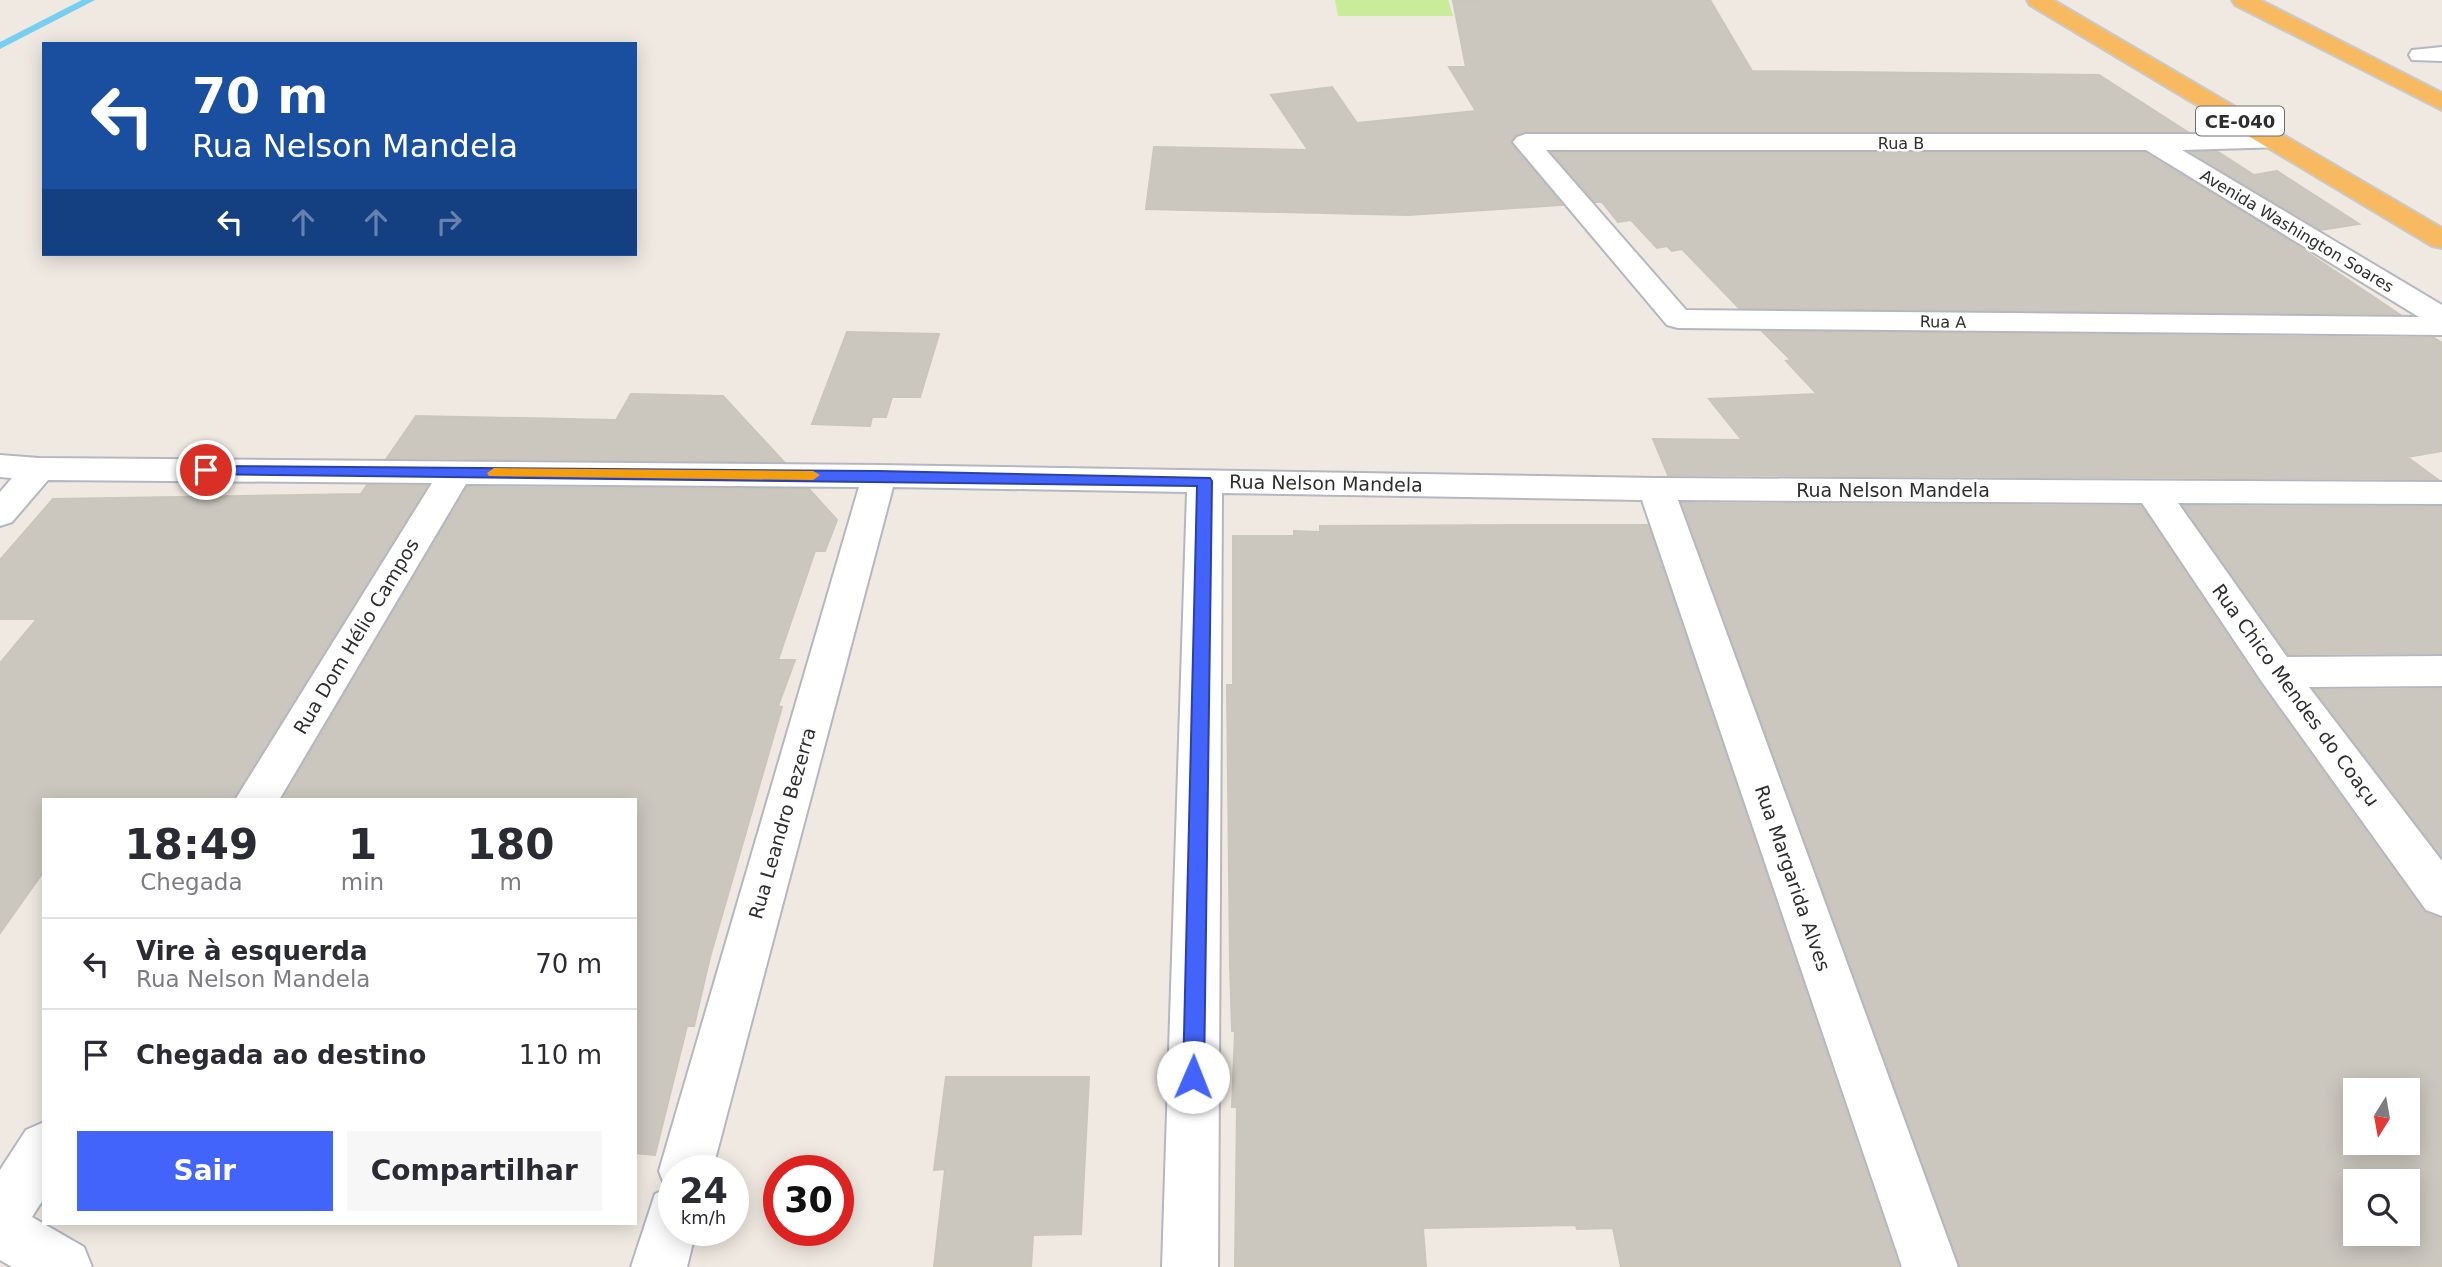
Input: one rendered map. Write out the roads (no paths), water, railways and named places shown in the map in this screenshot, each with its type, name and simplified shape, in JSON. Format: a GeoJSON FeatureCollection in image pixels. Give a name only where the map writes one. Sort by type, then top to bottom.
{"type":"FeatureCollection","features":[{"type":"Feature","properties":{"kind":"highway","name":"CE-040"},"geometry":{"type":"LineString","coordinates":[[2038,0],[2442,240]]}},
{"type":"Feature","properties":{"kind":"highway"},"geometry":{"type":"LineString","coordinates":[[2244,0],[2442,103]]}},
{"type":"Feature","properties":{"kind":"street","name":"Rua B"},"geometry":{"type":"LineString","coordinates":[[1526,142],[2275,142]]}},
{"type":"Feature","properties":{"kind":"street","name":"Rua A"},"geometry":{"type":"LineString","coordinates":[[1526,142],[1678,319],[2442,326]]}},
{"type":"Feature","properties":{"kind":"street","name":"Avenida Washington Soares"},"geometry":{"type":"LineString","coordinates":[[2153,143],[2442,318]]}},
{"type":"Feature","properties":{"kind":"street","name":"Rua Nelson Mandela"},"geometry":{"type":"LineString","coordinates":[[0,466],[39,469],[878,476],[1656,489],[2442,493]]}},
{"type":"Feature","properties":{"kind":"street"},"geometry":{"type":"LineString","coordinates":[[0,514],[39,469]]}},
{"type":"Feature","properties":{"kind":"street","name":"Rua Dom Hélio Campos"},"geometry":{"type":"LineString","coordinates":[[257,798],[456,472]]}},
{"type":"Feature","properties":{"kind":"street","name":"Rua Leandro Bezerra"},"geometry":{"type":"LineString","coordinates":[[689,1155],[878,476]]}},
{"type":"Feature","properties":{"kind":"street"},"geometry":{"type":"LineString","coordinates":[[1190,1267],[1205,481]]}},
{"type":"Feature","properties":{"kind":"street","name":"Rua Margarida Alves"},"geometry":{"type":"LineString","coordinates":[[1656,489],[1930,1267]]}},
{"type":"Feature","properties":{"kind":"street","name":"Rua Chico Mendes do Coaçu"},"geometry":{"type":"LineString","coordinates":[[2152,492],[2276,672],[2428,857],[2442,897]]}},
{"type":"Feature","properties":{"kind":"street"},"geometry":{"type":"LineString","coordinates":[[2276,672],[2442,671]]}},
{"type":"Feature","properties":{"kind":"street"},"geometry":{"type":"LineString","coordinates":[[0,1220],[42,1151]]}},
{"type":"Feature","properties":{"kind":"street"},"geometry":{"type":"LineString","coordinates":[[0,1229],[64,1267]]}},
{"type":"Feature","properties":{"kind":"street"},"geometry":{"type":"LineString","coordinates":[[659,1267],[665,1246]]}},
{"type":"Feature","properties":{"kind":"waterway"},"geometry":{"type":"LineString","coordinates":[[0,46],[90,0]]}}]}
